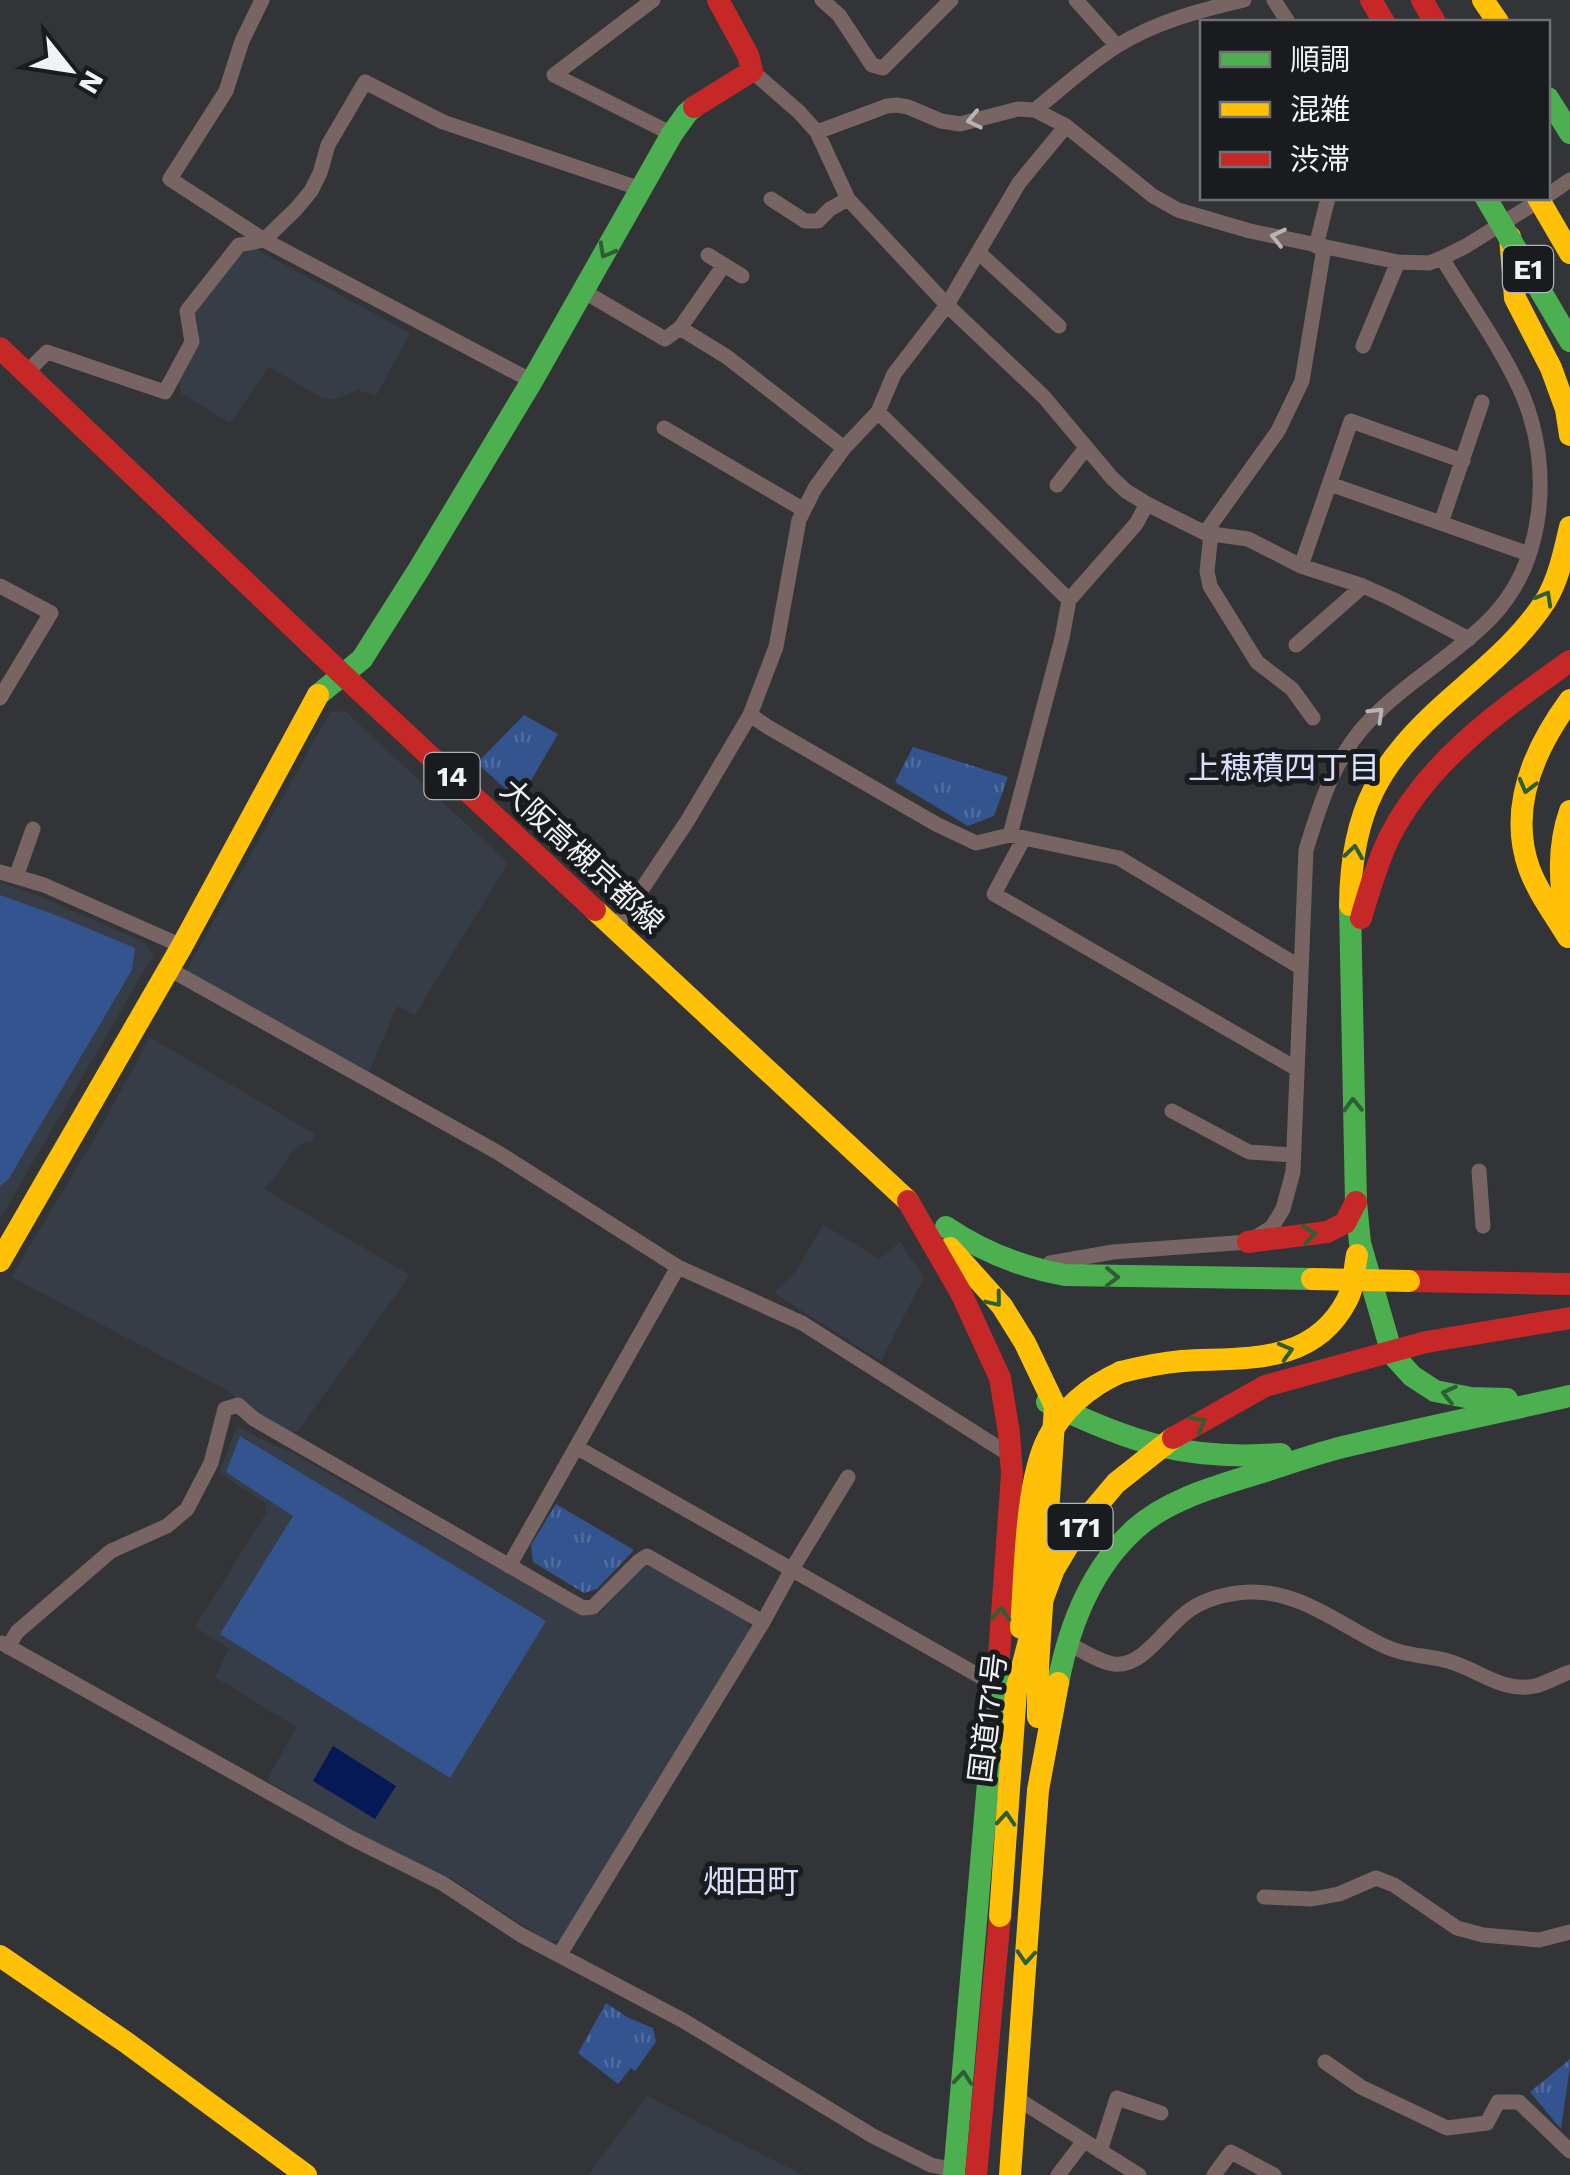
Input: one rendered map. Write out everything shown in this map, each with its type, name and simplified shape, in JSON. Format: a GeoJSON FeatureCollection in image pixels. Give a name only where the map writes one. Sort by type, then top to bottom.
{"type":"FeatureCollection","features":[{"type":"Feature","properties":{"kind":"main road"},"geometry":{"type":"LineString","coordinates":[[0,1261],[182,946],[320,691],[362,660],[532,380],[672,134],[687,113],[702,101],[752,71],[748,55],[718,0]]}},
{"type":"Feature","properties":{"kind":"main road"},"geometry":{"type":"LineString","coordinates":[[1550,101],[1570,132]]}},
{"type":"Feature","properties":{"kind":"main road","name":"E1"},"geometry":{"type":"LineString","coordinates":[[1487,200],[1570,340]]}},
{"type":"Feature","properties":{"kind":"main road"},"geometry":{"type":"LineString","coordinates":[[1544,200],[1570,242]]}},
{"type":"Feature","properties":{"kind":"main road","name":"E1"},"geometry":{"type":"LineString","coordinates":[[1544,200],[1570,253]]}},
{"type":"Feature","properties":{"kind":"main road"},"geometry":{"type":"LineString","coordinates":[[1510,237],[1516,298],[1550,368],[1566,410],[1570,435]]}},
{"type":"Feature","properties":{"kind":"main road","name":"大阪高槻京都線"},"geometry":{"type":"LineString","coordinates":[[0,348],[343,675],[908,1201]]}},
{"type":"Feature","properties":{"kind":"main road"},"geometry":{"type":"LineString","coordinates":[[1546,1400],[1471,1398],[1435,1392],[1412,1376],[1392,1354],[1360,1242],[1356,1202],[1350,949],[1352,862],[1358,828],[1391,762],[1415,732],[1527,626],[1548,596],[1570,527]]}},
{"type":"Feature","properties":{"kind":"main road"},"geometry":{"type":"LineString","coordinates":[[1350,949],[1391,833],[1414,794],[1476,730],[1570,661]]}},
{"type":"Feature","properties":{"kind":"main road"},"geometry":{"type":"LineString","coordinates":[[1569,939],[1529,869],[1522,841],[1521,810],[1538,749],[1570,700]]}},
{"type":"Feature","properties":{"kind":"main road"},"geometry":{"type":"LineString","coordinates":[[1569,939],[1560,855],[1563,828],[1570,811]]}},
{"type":"Feature","properties":{"kind":"main road"},"geometry":{"type":"LineString","coordinates":[[908,1201],[994,1257],[1064,1276],[1570,1284]]}},
{"type":"Feature","properties":{"kind":"main road"},"geometry":{"type":"LineString","coordinates":[[908,1201],[960,1293],[1000,1378],[1011,1455],[1006,1689]]}},
{"type":"Feature","properties":{"kind":"main road"},"geometry":{"type":"LineString","coordinates":[[908,1201],[1002,1306],[1055,1406],[1038,1666],[1038,1790]]}},
{"type":"Feature","properties":{"kind":"main road"},"geometry":{"type":"LineString","coordinates":[[1248,1242],[1327,1232],[1344,1223],[1356,1202]]}},
{"type":"Feature","properties":{"kind":"main road"},"geometry":{"type":"LineString","coordinates":[[962,2174],[1006,1689],[1038,1464],[1048,1439],[1072,1404],[1097,1382],[1121,1372],[1176,1362],[1260,1358],[1296,1350],[1328,1330],[1348,1300],[1360,1242]]}},
{"type":"Feature","properties":{"kind":"main road","name":"国道171号"},"geometry":{"type":"LineString","coordinates":[[962,2174],[1000,1916],[1006,1689],[1054,1569],[1080,1528],[1116,1483],[1167,1441],[1265,1386],[1426,1342],[1570,1318]]}},
{"type":"Feature","properties":{"kind":"main road"},"geometry":{"type":"LineString","coordinates":[[1000,1378],[1116,1432],[1200,1456],[1343,1447]]}},
{"type":"Feature","properties":{"kind":"main road","name":"国道171号"},"geometry":{"type":"LineString","coordinates":[[1010,2175],[1038,1790],[1066,1642],[1082,1602],[1108,1558],[1138,1526],[1179,1501],[1343,1447],[1570,1396]]}},
{"type":"Feature","properties":{"kind":"main road"},"geometry":{"type":"LineString","coordinates":[[0,1956],[306,2175]]}},
{"type":"Feature","properties":{"kind":"street"},"geometry":{"type":"LineString","coordinates":[[262,0],[242,41],[226,92],[170,179],[264,240],[532,380]]}},
{"type":"Feature","properties":{"kind":"street"},"geometry":{"type":"LineString","coordinates":[[653,0],[554,75],[672,134]]}},
{"type":"Feature","properties":{"kind":"street"},"geometry":{"type":"LineString","coordinates":[[822,0],[838,15],[872,65],[883,68],[950,0]]}},
{"type":"Feature","properties":{"kind":"street"},"geometry":{"type":"LineString","coordinates":[[1076,0],[1117,46]]}},
{"type":"Feature","properties":{"kind":"street"},"geometry":{"type":"LineString","coordinates":[[1035,110],[1117,46],[1203,9],[1244,0]]}},
{"type":"Feature","properties":{"kind":"street"},"geometry":{"type":"LineString","coordinates":[[752,71],[817,132],[848,199],[947,305],[1044,397],[1126,491],[1208,534],[1248,540],[1301,566],[1363,586],[1469,639]]}},
{"type":"Feature","properties":{"kind":"street"},"geometry":{"type":"LineString","coordinates":[[26,372],[47,352],[165,392],[192,342],[187,311],[239,244],[264,240],[296,210],[311,190],[328,145],[365,82],[443,122],[641,189]]}},
{"type":"Feature","properties":{"kind":"street"},"geometry":{"type":"LineString","coordinates":[[817,132],[897,105],[960,124],[1018,109],[1035,110],[1066,126],[1153,196],[1178,210],[1250,231],[1398,262],[1428,263],[1442,258],[1537,200]]}},
{"type":"Feature","properties":{"kind":"street"},"geometry":{"type":"LineString","coordinates":[[616,928],[688,820],[750,714],[776,647],[799,520],[815,488],[844,448],[878,412],[894,374],[947,305],[1020,183],[1066,126]]}},
{"type":"Feature","properties":{"kind":"street"},"geometry":{"type":"LineString","coordinates":[[771,199],[805,222],[818,221],[848,199]]}},
{"type":"Feature","properties":{"kind":"street"},"geometry":{"type":"LineString","coordinates":[[1314,718],[1292,689],[1256,662],[1210,586],[1206,571],[1208,534],[1278,432],[1302,382],[1328,200]]}},
{"type":"Feature","properties":{"kind":"street"},"geometry":{"type":"LineString","coordinates":[[978,252],[1058,326]]}},
{"type":"Feature","properties":{"kind":"street"},"geometry":{"type":"LineString","coordinates":[[708,254],[742,276]]}},
{"type":"Feature","properties":{"kind":"street"},"geometry":{"type":"LineString","coordinates":[[1016,1264],[1248,1242],[1272,1227],[1283,1209],[1294,1154],[1306,850],[1320,804],[1340,762],[1367,724],[1402,690],[1469,639],[1514,589],[1529,554],[1540,500],[1538,448],[1523,397],[1442,258]]}},
{"type":"Feature","properties":{"kind":"street"},"geometry":{"type":"LineString","coordinates":[[1363,346],[1398,262]]}},
{"type":"Feature","properties":{"kind":"street"},"geometry":{"type":"LineString","coordinates":[[584,291],[666,339],[680,328],[724,265]]}},
{"type":"Feature","properties":{"kind":"street"},"geometry":{"type":"LineString","coordinates":[[680,328],[727,357],[844,448]]}},
{"type":"Feature","properties":{"kind":"street"},"geometry":{"type":"LineString","coordinates":[[1441,523],[1482,402]]}},
{"type":"Feature","properties":{"kind":"street"},"geometry":{"type":"LineString","coordinates":[[878,412],[1070,600]]}},
{"type":"Feature","properties":{"kind":"street"},"geometry":{"type":"LineString","coordinates":[[1301,566],[1350,421],[1464,461]]}},
{"type":"Feature","properties":{"kind":"street"},"geometry":{"type":"LineString","coordinates":[[664,428],[804,510]]}},
{"type":"Feature","properties":{"kind":"street"},"geometry":{"type":"LineString","coordinates":[[1057,484],[1086,448]]}},
{"type":"Feature","properties":{"kind":"street"},"geometry":{"type":"LineString","coordinates":[[1330,484],[1529,554]]}},
{"type":"Feature","properties":{"kind":"street"},"geometry":{"type":"LineString","coordinates":[[1148,504],[1136,524],[1070,600],[1017,837],[994,894],[1297,1069]]}},
{"type":"Feature","properties":{"kind":"street"},"geometry":{"type":"LineString","coordinates":[[0,586],[51,612],[0,698]]}},
{"type":"Feature","properties":{"kind":"street"},"geometry":{"type":"LineString","coordinates":[[1296,645],[1363,586]]}},
{"type":"Feature","properties":{"kind":"street"},"geometry":{"type":"LineString","coordinates":[[750,714],[976,844],[1017,837],[1119,858],[1300,966]]}},
{"type":"Feature","properties":{"kind":"street"},"geometry":{"type":"LineString","coordinates":[[33,829],[8,874],[44,885],[182,946]]}},
{"type":"Feature","properties":{"kind":"street"},"geometry":{"type":"LineString","coordinates":[[169,969],[496,1152],[678,1267],[802,1323],[1011,1455]]}},
{"type":"Feature","properties":{"kind":"street"},"geometry":{"type":"LineString","coordinates":[[1193,1030],[1202,1013]]}},
{"type":"Feature","properties":{"kind":"street"},"geometry":{"type":"LineString","coordinates":[[1172,1111],[1249,1152],[1294,1154]]}},
{"type":"Feature","properties":{"kind":"street"},"geometry":{"type":"LineString","coordinates":[[1479,1170],[1483,1226]]}},
{"type":"Feature","properties":{"kind":"street"},"geometry":{"type":"LineString","coordinates":[[509,1566],[678,1267]]}},
{"type":"Feature","properties":{"kind":"street"},"geometry":{"type":"LineString","coordinates":[[763,1622],[648,1556],[639,1560],[593,1607],[584,1608],[254,1419],[238,1405],[225,1409],[211,1463],[187,1509],[166,1526],[111,1551],[4,1644],[351,1838],[442,1883],[521,1936],[684,2021],[885,2143],[931,2165],[962,2174]]}},
{"type":"Feature","properties":{"kind":"street"},"geometry":{"type":"LineString","coordinates":[[576,1446],[1006,1689]]}},
{"type":"Feature","properties":{"kind":"street"},"geometry":{"type":"LineString","coordinates":[[560,1954],[848,1477]]}},
{"type":"Feature","properties":{"kind":"street"},"geometry":{"type":"LineString","coordinates":[[1066,1642],[1110,1664],[1126,1664],[1143,1656],[1176,1620],[1193,1608],[1214,1598],[1250,1592],[1301,1602],[1384,1646],[1406,1655],[1461,1665],[1492,1682],[1538,1686],[1570,1672]]}},
{"type":"Feature","properties":{"kind":"street"},"geometry":{"type":"LineString","coordinates":[[1264,1897],[1312,1899],[1338,1894],[1376,1878],[1394,1884],[1457,1928],[1483,1935],[1539,1940],[1570,1932]]}},
{"type":"Feature","properties":{"kind":"street"},"geometry":{"type":"LineString","coordinates":[[1325,2062],[1361,2087],[1447,2128],[1487,2123],[1498,2102],[1520,2102],[1570,2150]]}},
{"type":"Feature","properties":{"kind":"street"},"geometry":{"type":"LineString","coordinates":[[1016,2098],[1139,2175]]}},
{"type":"Feature","properties":{"kind":"street"},"geometry":{"type":"LineString","coordinates":[[1100,2151],[1117,2098],[1161,2113]]}},
{"type":"Feature","properties":{"kind":"street"},"geometry":{"type":"LineString","coordinates":[[1058,2175],[1084,2141]]}},
{"type":"Feature","properties":{"kind":"street"},"geometry":{"type":"LineString","coordinates":[[1214,2175],[1230,2152],[1274,2175]]}},
{"type":"Feature","properties":{"kind":"shaded area"},"geometry":{"type":"Polygon","coordinates":[[[254,248],[410,333],[376,396],[358,390],[333,400],[321,397],[269,367],[230,423],[181,393],[179,382],[199,333],[196,312],[237,257],[254,248]]]}},
{"type":"Feature","properties":{"kind":"shaded area"},"geometry":{"type":"Polygon","coordinates":[[[345,711],[508,863],[415,1015],[397,1006],[369,1072],[186,971],[330,712],[345,711]]]}},
{"type":"Feature","properties":{"kind":"shaded area"},"geometry":{"type":"Polygon","coordinates":[[[0,882],[144,942],[154,954],[0,1219],[0,882]]]}},
{"type":"Feature","properties":{"kind":"shaded area"},"geometry":{"type":"Polygon","coordinates":[[[150,1037],[315,1134],[312,1141],[301,1144],[290,1154],[264,1189],[410,1275],[298,1431],[267,1423],[228,1391],[11,1277],[150,1037]]]}},
{"type":"Feature","properties":{"kind":"shaded area"},"geometry":{"type":"Polygon","coordinates":[[[823,1224],[879,1259],[900,1242],[924,1277],[881,1361],[774,1293],[797,1270],[823,1224]]]}},
{"type":"Feature","properties":{"kind":"shaded area"},"geometry":{"type":"Polygon","coordinates":[[[237,1426],[585,1615],[600,1613],[640,1569],[649,1565],[748,1622],[749,1634],[562,1940],[547,1941],[449,1877],[347,1829],[267,1780],[296,1727],[215,1677],[229,1648],[195,1627],[266,1513],[265,1503],[219,1473],[237,1426]]]}},
{"type":"Feature","properties":{"kind":"shaded area"},"geometry":{"type":"Polygon","coordinates":[[[333,1746],[396,1786],[375,1819],[313,1781],[333,1746]]]}},
{"type":"Feature","properties":{"kind":"shaded area"},"geometry":{"type":"Polygon","coordinates":[[[647,2096],[803,2175],[588,2175],[647,2096]]]}},
{"type":"Feature","properties":{"kind":"green space"},"geometry":{"type":"Polygon","coordinates":[[[524,715],[558,734],[519,801],[477,763],[524,715]]]}},
{"type":"Feature","properties":{"kind":"green space"},"geometry":{"type":"Polygon","coordinates":[[[913,747],[1008,777],[994,816],[968,826],[895,782],[913,747]]]}},
{"type":"Feature","properties":{"kind":"green space"},"geometry":{"type":"Polygon","coordinates":[[[0,895],[135,948],[132,970],[8,1180],[0,1186],[0,895]]]}},
{"type":"Feature","properties":{"kind":"green space"},"geometry":{"type":"Polygon","coordinates":[[[240,1436],[546,1621],[450,1778],[220,1634],[293,1516],[226,1472],[240,1436]]]}},
{"type":"Feature","properties":{"kind":"green space"},"geometry":{"type":"Polygon","coordinates":[[[556,1504],[634,1550],[597,1589],[584,1593],[533,1562],[531,1545],[556,1504]]]}},
{"type":"Feature","properties":{"kind":"green space"},"geometry":{"type":"Polygon","coordinates":[[[606,2003],[653,2028],[656,2042],[635,2071],[631,2068],[618,2084],[578,2053],[606,2003]]]}},
{"type":"Feature","properties":{"kind":"green space"},"geometry":{"type":"Polygon","coordinates":[[[1570,2059],[1570,2066],[1561,2129],[1530,2092],[1570,2059]]]}},
{"type":"Feature","properties":{"kind":"traffic: fast"},"geometry":{"type":"LineString","coordinates":[[1550,101],[1570,133]]}},
{"type":"Feature","properties":{"kind":"traffic: fast"},"geometry":{"type":"LineString","coordinates":[[318,695],[362,659],[532,381],[672,134],[694,107]]}},
{"type":"Feature","properties":{"kind":"traffic: fast"},"geometry":{"type":"LineString","coordinates":[[1487,200],[1570,341]]}},
{"type":"Feature","properties":{"kind":"traffic: fast"},"geometry":{"type":"LineString","coordinates":[[1350,905],[1356,1202],[1360,1243],[1392,1354],[1412,1376],[1435,1391],[1507,1399]]}},
{"type":"Feature","properties":{"kind":"traffic: fast"},"geometry":{"type":"LineString","coordinates":[[946,1227],[1003,1257],[1065,1275],[1312,1279]]}},
{"type":"Feature","properties":{"kind":"traffic: fast"},"geometry":{"type":"LineString","coordinates":[[1058,1683],[1068,1641],[1094,1580],[1135,1529],[1163,1509],[1210,1489],[1336,1449],[1570,1396]]}},
{"type":"Feature","properties":{"kind":"traffic: fast"},"geometry":{"type":"LineString","coordinates":[[1047,1402],[1160,1446],[1217,1455],[1281,1454]]}},
{"type":"Feature","properties":{"kind":"traffic: fast"},"geometry":{"type":"LineString","coordinates":[[954,2175],[999,1656]]}},
{"type":"Feature","properties":{"kind":"traffic: slow"},"geometry":{"type":"LineString","coordinates":[[1483,0],[1497,20]]}},
{"type":"Feature","properties":{"kind":"traffic: slow"},"geometry":{"type":"LineString","coordinates":[[1539,200],[1570,253]]}},
{"type":"Feature","properties":{"kind":"traffic: slow"},"geometry":{"type":"LineString","coordinates":[[1510,237],[1515,298],[1551,368],[1566,409],[1570,435]]}},
{"type":"Feature","properties":{"kind":"traffic: slow"},"geometry":{"type":"LineString","coordinates":[[1350,905],[1356,841],[1374,789],[1405,744],[1502,652],[1536,614],[1554,583],[1570,527]]}},
{"type":"Feature","properties":{"kind":"traffic: slow"},"geometry":{"type":"LineString","coordinates":[[0,1261],[182,946],[318,695]]}},
{"type":"Feature","properties":{"kind":"traffic: slow"},"geometry":{"type":"LineString","coordinates":[[1568,937],[1529,868],[1521,823],[1523,801],[1536,759],[1570,700]]}},
{"type":"Feature","properties":{"kind":"traffic: slow"},"geometry":{"type":"LineString","coordinates":[[1566,921],[1561,866],[1570,811]]}},
{"type":"Feature","properties":{"kind":"traffic: slow"},"geometry":{"type":"LineString","coordinates":[[595,910],[908,1201]]}},
{"type":"Feature","properties":{"kind":"traffic: slow"},"geometry":{"type":"LineString","coordinates":[[950,1248],[1002,1306],[1055,1406],[1038,1717]]}},
{"type":"Feature","properties":{"kind":"traffic: slow"},"geometry":{"type":"LineString","coordinates":[[1121,1372],[1174,1362],[1275,1354],[1296,1347],[1316,1337],[1347,1300],[1357,1255]]}},
{"type":"Feature","properties":{"kind":"traffic: slow"},"geometry":{"type":"LineString","coordinates":[[1312,1279],[1409,1281]]}},
{"type":"Feature","properties":{"kind":"traffic: slow"},"geometry":{"type":"LineString","coordinates":[[1021,1628],[1027,1530],[1040,1457],[1054,1427],[1070,1407],[1088,1391],[1121,1372]]}},
{"type":"Feature","properties":{"kind":"traffic: slow"},"geometry":{"type":"LineString","coordinates":[[1000,1916],[1016,1691],[1033,1625],[1054,1569],[1079,1527],[1116,1483],[1173,1438]]}},
{"type":"Feature","properties":{"kind":"traffic: slow"},"geometry":{"type":"LineString","coordinates":[[1010,2175],[1038,1790],[1058,1683]]}},
{"type":"Feature","properties":{"kind":"traffic: slow"},"geometry":{"type":"LineString","coordinates":[[0,1956],[127,2043],[306,2175]]}},
{"type":"Feature","properties":{"kind":"traffic: jam"},"geometry":{"type":"LineString","coordinates":[[694,107],[752,71],[748,55],[718,0]]}},
{"type":"Feature","properties":{"kind":"traffic: jam"},"geometry":{"type":"LineString","coordinates":[[1371,0],[1383,20]]}},
{"type":"Feature","properties":{"kind":"traffic: jam"},"geometry":{"type":"LineString","coordinates":[[1422,0],[1434,20]]}},
{"type":"Feature","properties":{"kind":"traffic: jam"},"geometry":{"type":"LineString","coordinates":[[0,348],[595,910]]}},
{"type":"Feature","properties":{"kind":"traffic: jam"},"geometry":{"type":"LineString","coordinates":[[1361,918],[1389,838],[1424,784],[1468,739],[1570,661]]}},
{"type":"Feature","properties":{"kind":"traffic: jam"},"geometry":{"type":"LineString","coordinates":[[908,1201],[961,1293],[1000,1378],[1012,1474],[999,1656]]}},
{"type":"Feature","properties":{"kind":"traffic: jam"},"geometry":{"type":"LineString","coordinates":[[1248,1242],[1327,1232],[1345,1223],[1356,1202]]}},
{"type":"Feature","properties":{"kind":"traffic: jam"},"geometry":{"type":"LineString","coordinates":[[1409,1281],[1570,1284]]}},
{"type":"Feature","properties":{"kind":"traffic: jam"},"geometry":{"type":"LineString","coordinates":[[1426,1342],[1570,1318]]}},
{"type":"Feature","properties":{"kind":"traffic: jam"},"geometry":{"type":"LineString","coordinates":[[1173,1438],[1265,1386],[1426,1342]]}},
{"type":"Feature","properties":{"kind":"traffic: jam"},"geometry":{"type":"LineString","coordinates":[[976,2175],[1000,1916]]}},
{"type":"Feature","properties":{"kind":"district","name":"上穂積四丁目"},"geometry":{"type":"Point","coordinates":[1284,768]}},
{"type":"Feature","properties":{"kind":"district","name":"畑田町"},"geometry":{"type":"Point","coordinates":[751,1882]}}]}
